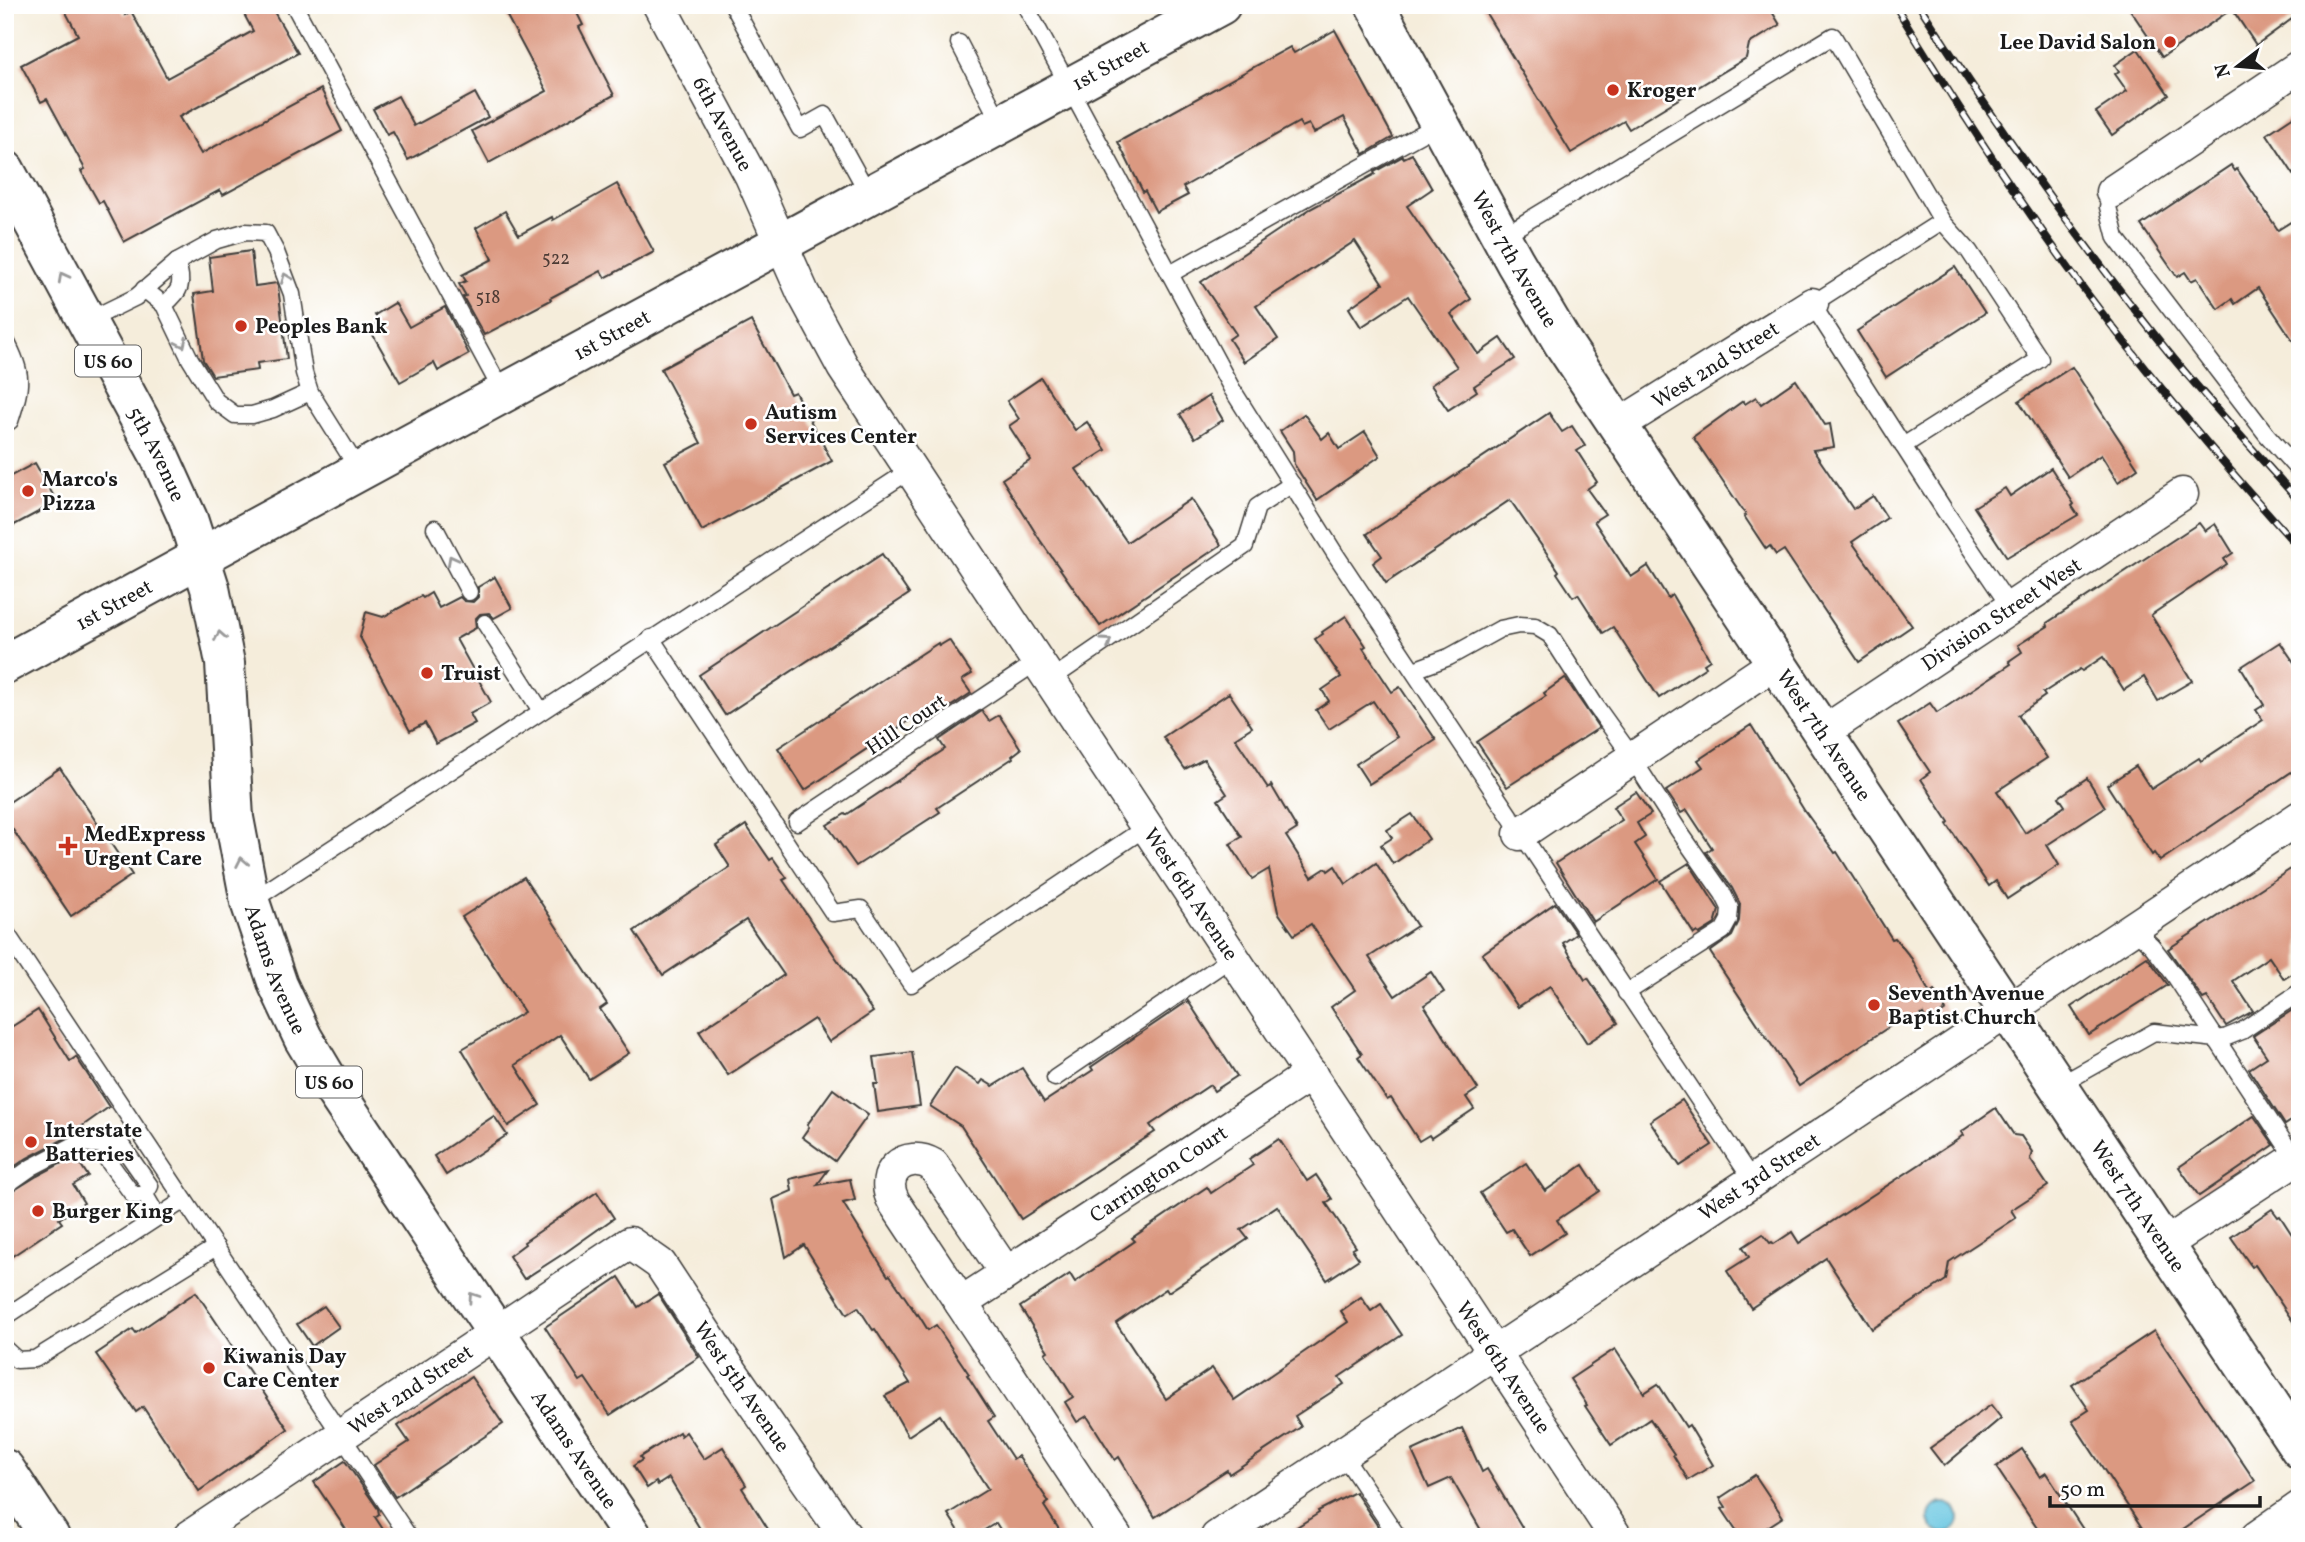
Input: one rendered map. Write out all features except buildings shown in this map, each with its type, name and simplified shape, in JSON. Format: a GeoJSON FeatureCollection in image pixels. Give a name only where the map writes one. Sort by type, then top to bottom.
{"type":"FeatureCollection","features":[{"type":"Feature","properties":{"kind":"street","name":"6th Avenue"},"geometry":{"type":"LineString","coordinates":[[659,5],[751,176],[781,243]]}},
{"type":"Feature","properties":{"kind":"street","name":"West 7th Avenue"},"geometry":{"type":"LineString","coordinates":[[1375,5],[1438,124],[1563,344],[2300,1448]]}},
{"type":"Feature","properties":{"kind":"street","name":"1st Street"},"geometry":{"type":"LineString","coordinates":[[5,664],[1210,8]]}},
{"type":"Feature","properties":{"kind":"street"},"geometry":{"type":"LineString","coordinates":[[2112,192],[2300,66]]}},
{"type":"Feature","properties":{"kind":"street","name":"5th Avenue"},"geometry":{"type":"LineString","coordinates":[[5,170],[159,455],[188,519],[201,557]]}},
{"type":"Feature","properties":{"kind":"street","name":"West 6th Avenue"},"geometry":{"type":"LineString","coordinates":[[781,243],[803,293],[843,366],[1616,1537]]}},
{"type":"Feature","properties":{"kind":"street","name":"West 2nd Street"},"geometry":{"type":"LineString","coordinates":[[1616,426],[1812,304]]}},
{"type":"Feature","properties":{"kind":"street","name":"Division Street West"},"geometry":{"type":"LineString","coordinates":[[1822,733],[2182,494]]}},
{"type":"Feature","properties":{"kind":"street","name":"Adams Avenue"},"geometry":{"type":"LineString","coordinates":[[201,557],[225,663],[234,818],[250,902],[278,985],[303,1038],[334,1090],[634,1537]]}},
{"type":"Feature","properties":{"kind":"street"},"geometry":{"type":"LineString","coordinates":[[1520,834],[1775,663]]}},
{"type":"Feature","properties":{"kind":"street","name":"West 3rd Street"},"geometry":{"type":"LineString","coordinates":[[1217,1537],[2300,817]]}},
{"type":"Feature","properties":{"kind":"street","name":"Carrington Court"},"geometry":{"type":"LineString","coordinates":[[961,1303],[1311,1074]]}},
{"type":"Feature","properties":{"kind":"street"},"geometry":{"type":"LineString","coordinates":[[2164,1245],[2297,1157]]}},
{"type":"Feature","properties":{"kind":"street"},"geometry":{"type":"LineString","coordinates":[[1006,1273],[933,1165],[917,1159],[900,1164],[890,1177],[890,1194],[1116,1537]]}},
{"type":"Feature","properties":{"kind":"street","name":"West 2nd Street"},"geometry":{"type":"LineString","coordinates":[[189,1537],[630,1243]]}},
{"type":"Feature","properties":{"kind":"street","name":"West 5th Avenue"},"geometry":{"type":"LineString","coordinates":[[630,1243],[660,1264],[846,1537]]}},
{"type":"Feature","properties":{"kind":"street"},"geometry":{"type":"LineString","coordinates":[[5,1469],[50,1537]]}},
{"type":"Feature","properties":{"kind":"street"},"geometry":{"type":"LineString","coordinates":[[2258,1537],[2300,1507]]}},
{"type":"Feature","properties":{"kind":"lane"},"geometry":{"type":"LineString","coordinates":[[294,5],[504,394]]}},
{"type":"Feature","properties":{"kind":"lane"},"geometry":{"type":"LineString","coordinates":[[733,5],[800,129],[825,115],[869,195]]}},
{"type":"Feature","properties":{"kind":"lane"},"geometry":{"type":"LineString","coordinates":[[1025,5],[1233,389],[1334,552],[1752,1180]]}},
{"type":"Feature","properties":{"kind":"lane"},"geometry":{"type":"LineString","coordinates":[[1501,237],[1833,36],[1942,221],[1969,251],[2040,359],[1903,446]]}},
{"type":"Feature","properties":{"kind":"lane"},"geometry":{"type":"LineString","coordinates":[[959,43],[1001,124]]}},
{"type":"Feature","properties":{"kind":"lane"},"geometry":{"type":"LineString","coordinates":[[1170,274],[1438,124]]}},
{"type":"Feature","properties":{"kind":"lane"},"geometry":{"type":"LineString","coordinates":[[2112,192],[2108,208],[2116,238],[2267,435],[2300,472]]}},
{"type":"Feature","properties":{"kind":"lane"},"geometry":{"type":"LineString","coordinates":[[1942,221],[1812,304],[2010,607]]}},
{"type":"Feature","properties":{"kind":"lane"},"geometry":{"type":"LineString","coordinates":[[87,321],[136,297],[177,262],[217,240],[245,232],[265,233],[276,252],[292,294],[304,373],[310,392],[360,472]]}},
{"type":"Feature","properties":{"kind":"lane"},"geometry":{"type":"LineString","coordinates":[[164,304],[178,293],[181,278],[177,262]]}},
{"type":"Feature","properties":{"kind":"lane"},"geometry":{"type":"LineString","coordinates":[[144,289],[164,304],[190,359],[216,401],[235,415],[263,412],[310,392]]}},
{"type":"Feature","properties":{"kind":"lane"},"geometry":{"type":"LineString","coordinates":[[5,339],[15,356],[20,373],[20,391],[10,421]]}},
{"type":"Feature","properties":{"kind":"lane"},"geometry":{"type":"LineString","coordinates":[[250,902],[912,469]]}},
{"type":"Feature","properties":{"kind":"lane","name":"Hill Court"},"geometry":{"type":"LineString","coordinates":[[797,822],[1245,546],[1257,507],[1292,484]]}},
{"type":"Feature","properties":{"kind":"lane"},"geometry":{"type":"LineString","coordinates":[[435,528],[469,592]]}},
{"type":"Feature","properties":{"kind":"lane"},"geometry":{"type":"LineString","coordinates":[[485,623],[541,711]]}},
{"type":"Feature","properties":{"kind":"lane"},"geometry":{"type":"LineString","coordinates":[[1414,670],[1448,657],[1500,629],[1519,625],[1535,626],[1549,635],[1723,894],[1730,908],[1729,919],[1723,931],[1626,993]]}},
{"type":"Feature","properties":{"kind":"lane"},"geometry":{"type":"LineString","coordinates":[[651,639],[833,913],[861,909],[911,984],[1148,826]]}},
{"type":"Feature","properties":{"kind":"lane"},"geometry":{"type":"LineString","coordinates":[[2133,928],[2152,946],[2175,976],[2297,1157]]}},
{"type":"Feature","properties":{"kind":"lane"},"geometry":{"type":"LineString","coordinates":[[8,940],[409,1537]]}},
{"type":"Feature","properties":{"kind":"lane"},"geometry":{"type":"LineString","coordinates":[[1055,1078],[1233,957]]}},
{"type":"Feature","properties":{"kind":"lane"},"geometry":{"type":"LineString","coordinates":[[2058,1086],[2154,1032],[2217,1040],[2242,1031],[2300,992]]}},
{"type":"Feature","properties":{"kind":"lane"},"geometry":{"type":"LineString","coordinates":[[5,1185],[32,1167],[78,1143],[122,1146],[149,1186],[145,1195],[158,1217]]}},
{"type":"Feature","properties":{"kind":"lane"},"geometry":{"type":"LineString","coordinates":[[5,1317],[184,1200]]}},
{"type":"Feature","properties":{"kind":"lane"},"geometry":{"type":"LineString","coordinates":[[5,1349],[18,1360],[35,1359],[216,1247]]}},
{"type":"Feature","properties":{"kind":"lane"},"geometry":{"type":"LineString","coordinates":[[1342,1453],[1398,1537]]}},
{"type":"Feature","properties":{"kind":"water"},"geometry":{"type":"Polygon","coordinates":[[[1944,1503],[1955,1507],[1959,1518],[1955,1529],[1944,1533],[1933,1529],[1929,1518],[1933,1507],[1944,1503]]]}},
{"type":"Feature","properties":{"kind":"railway"},"geometry":{"type":"LineString","coordinates":[[1895,5],[1986,149],[2083,288],[2188,421],[2300,549]]}},
{"type":"Feature","properties":{"kind":"railway"},"geometry":{"type":"LineString","coordinates":[[1919,5],[2034,174],[2125,298],[2227,421],[2300,502]]}},
{"type":"Feature","properties":{"kind":"place","name":"Lee David Salon"},"geometry":{"type":"Point","coordinates":[2170,42]}},
{"type":"Feature","properties":{"kind":"place","name":"Kroger"},"geometry":{"type":"Point","coordinates":[1613,90]}},
{"type":"Feature","properties":{"kind":"place","name":"Peoples Bank"},"geometry":{"type":"Point","coordinates":[241,326]}},
{"type":"Feature","properties":{"kind":"place","name":"Autism Services Center"},"geometry":{"type":"Point","coordinates":[751,424]}},
{"type":"Feature","properties":{"kind":"place","name":"Marco's Pizza"},"geometry":{"type":"Point","coordinates":[28,491]}},
{"type":"Feature","properties":{"kind":"place","name":"Truist"},"geometry":{"type":"Point","coordinates":[427,673]}},
{"type":"Feature","properties":{"kind":"place","name":"MedExpress Urgent Care"},"geometry":{"type":"Point","coordinates":[68,846]}},
{"type":"Feature","properties":{"kind":"place","name":"Seventh Avenue Baptist Church"},"geometry":{"type":"Point","coordinates":[1874,1005]}},
{"type":"Feature","properties":{"kind":"place","name":"Interstate Batteries"},"geometry":{"type":"Point","coordinates":[31,1142]}},
{"type":"Feature","properties":{"kind":"place","name":"Burger King"},"geometry":{"type":"Point","coordinates":[38,1211]}},
{"type":"Feature","properties":{"kind":"place","name":"Kiwanis Day Care Center"},"geometry":{"type":"Point","coordinates":[209,1368]}}]}
